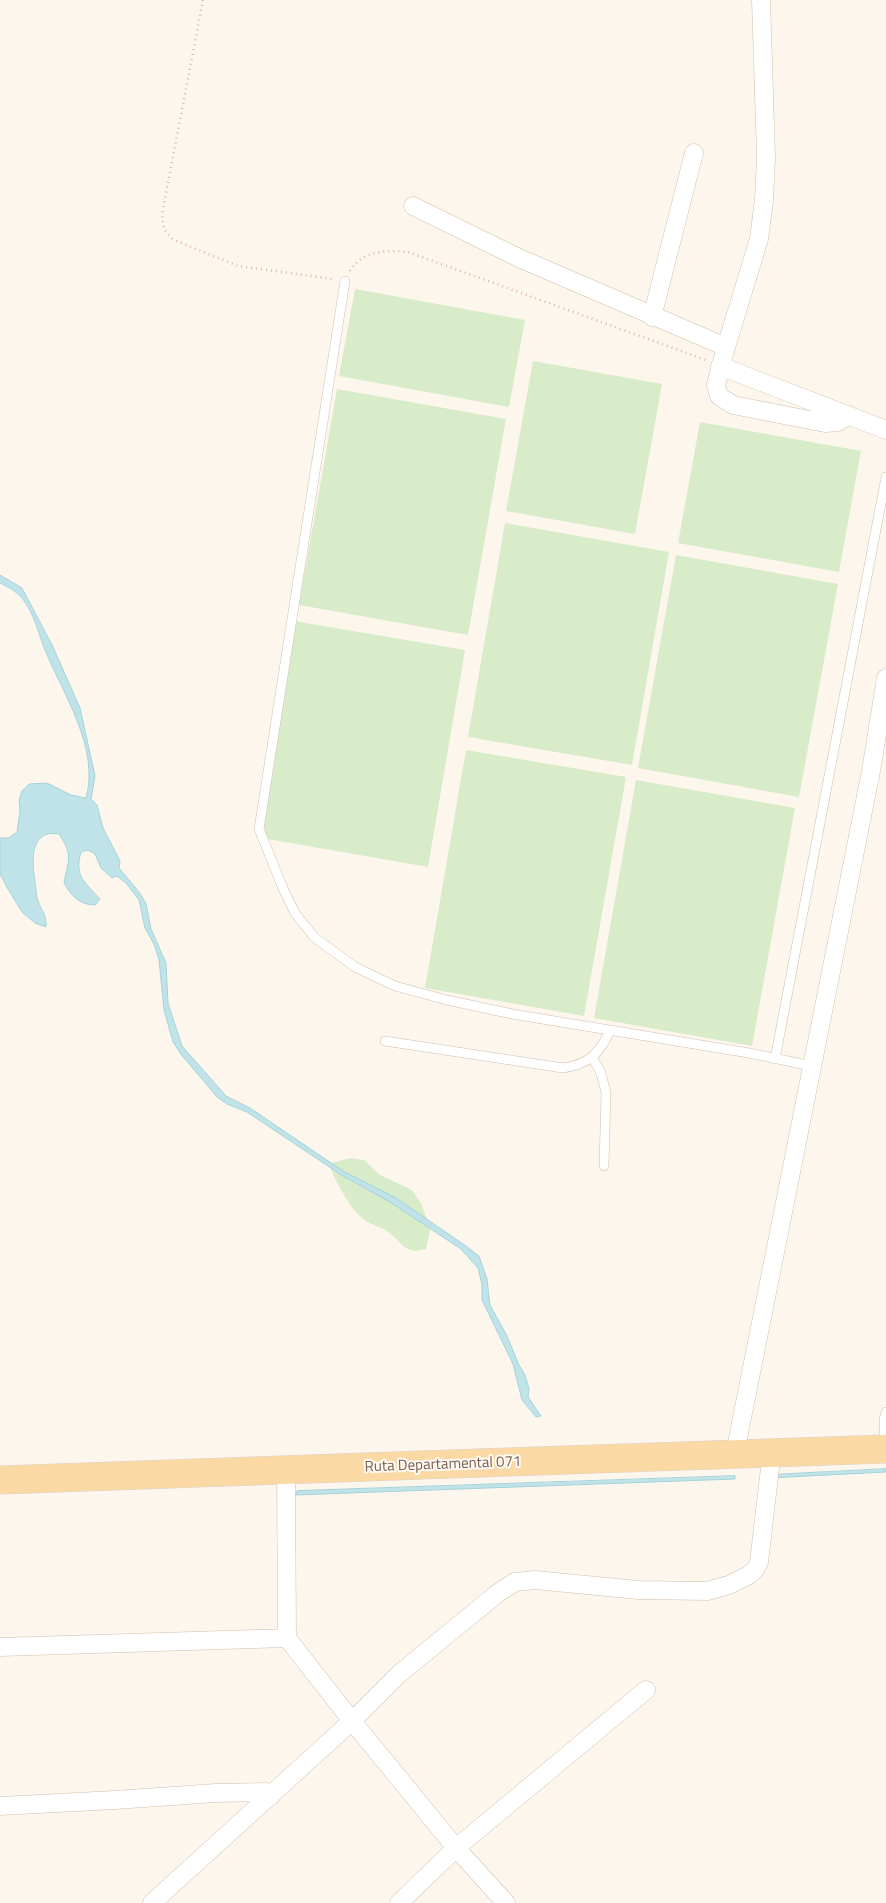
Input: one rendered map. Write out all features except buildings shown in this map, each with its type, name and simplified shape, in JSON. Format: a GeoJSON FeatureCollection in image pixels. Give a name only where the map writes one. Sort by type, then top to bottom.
{"type":"FeatureCollection","features":[{"type":"Feature","properties":{"kind":"main road","name":"Ruta Departamental 071"},"geometry":{"type":"LineString","coordinates":[[0,1480],[286,1471],[772,1451],[886,1449]]}},
{"type":"Feature","properties":{"kind":"street"},"geometry":{"type":"LineString","coordinates":[[761,0],[766,156],[764,200],[759,239],[720,366],[716,385],[719,396],[733,405],[825,423],[838,422],[849,415]]}},
{"type":"Feature","properties":{"kind":"street"},"geometry":{"type":"LineString","coordinates":[[652,316],[694,153]]}},
{"type":"Feature","properties":{"kind":"street"},"geometry":{"type":"LineString","coordinates":[[413,206],[518,258],[726,347]]}},
{"type":"Feature","properties":{"kind":"street"},"geometry":{"type":"LineString","coordinates":[[720,366],[886,430]]}},
{"type":"Feature","properties":{"kind":"street"},"geometry":{"type":"LineString","coordinates":[[735,1453],[871,771],[886,678]]}},
{"type":"Feature","properties":{"kind":"street"},"geometry":{"type":"LineString","coordinates":[[155,1902],[352,1721],[399,1674],[498,1593],[515,1582],[535,1580],[638,1590],[707,1591],[729,1585],[756,1570],[759,1562],[772,1451]]}},
{"type":"Feature","properties":{"kind":"street"},"geometry":{"type":"LineString","coordinates":[[286,1471],[287,1638],[456,1848],[506,1903]]}},
{"type":"Feature","properties":{"kind":"street"},"geometry":{"type":"LineString","coordinates":[[0,1647],[287,1638]]}},
{"type":"Feature","properties":{"kind":"street"},"geometry":{"type":"LineString","coordinates":[[399,1903],[456,1848],[646,1690]]}},
{"type":"Feature","properties":{"kind":"street"},"geometry":{"type":"LineString","coordinates":[[0,1806],[216,1793],[266,1792],[271,1796]]}},
{"type":"Feature","properties":{"kind":"lane"},"geometry":{"type":"LineString","coordinates":[[346,281],[259,829],[295,913],[314,937],[355,967],[395,986],[447,1000],[512,1014],[812,1066]]}},
{"type":"Feature","properties":{"kind":"lane"},"geometry":{"type":"LineString","coordinates":[[775,1059],[886,477]]}},
{"type":"Feature","properties":{"kind":"lane"},"geometry":{"type":"LineString","coordinates":[[384,1042],[563,1068],[579,1066],[592,1057],[603,1045],[610,1031]]}},
{"type":"Feature","properties":{"kind":"lane"},"geometry":{"type":"LineString","coordinates":[[592,1057],[601,1073],[606,1094],[604,1166]]}},
{"type":"Feature","properties":{"kind":"lane"},"geometry":{"type":"LineString","coordinates":[[886,1412],[884,1420],[886,1449]]}},
{"type":"Feature","properties":{"kind":"path"},"geometry":{"type":"LineString","coordinates":[[203,0],[162,214],[162,224],[166,233],[174,240],[238,266],[346,281],[351,268],[362,258],[376,252],[390,250],[408,252],[720,366]]}},
{"type":"Feature","properties":{"kind":"green space"},"geometry":{"type":"Polygon","coordinates":[[[355,289],[525,320],[509,407],[339,376],[355,289]]]}},
{"type":"Feature","properties":{"kind":"green space"},"geometry":{"type":"Polygon","coordinates":[[[533,361],[662,384],[635,534],[506,511],[533,361]]]}},
{"type":"Feature","properties":{"kind":"green space"},"geometry":{"type":"Polygon","coordinates":[[[337,389],[506,419],[468,635],[299,605],[337,389]]]}},
{"type":"Feature","properties":{"kind":"green space"},"geometry":{"type":"Polygon","coordinates":[[[700,422],[861,451],[839,572],[678,543],[700,422]]]}},
{"type":"Feature","properties":{"kind":"green space"},"geometry":{"type":"Polygon","coordinates":[[[505,523],[669,552],[632,765],[468,737],[505,523]]]}},
{"type":"Feature","properties":{"kind":"green space"},"geometry":{"type":"Polygon","coordinates":[[[676,555],[838,584],[799,797],[638,768],[676,555]]]}},
{"type":"Feature","properties":{"kind":"green space"},"geometry":{"type":"Polygon","coordinates":[[[294,621],[465,650],[428,867],[256,837],[294,621]]]}},
{"type":"Feature","properties":{"kind":"green space"},"geometry":{"type":"Polygon","coordinates":[[[466,750],[626,777],[584,1016],[425,988],[466,750]]]}},
{"type":"Feature","properties":{"kind":"green space"},"geometry":{"type":"Polygon","coordinates":[[[636,780],[795,808],[752,1046],[594,1018],[636,780]]]}},
{"type":"Feature","properties":{"kind":"green space"},"geometry":{"type":"Polygon","coordinates":[[[350,1158],[364,1160],[380,1175],[412,1190],[422,1205],[430,1230],[426,1249],[420,1251],[410,1250],[390,1233],[360,1217],[341,1189],[330,1167],[331,1163],[350,1158]]]}},
{"type":"Feature","properties":{"kind":"water"},"geometry":{"type":"Polygon","coordinates":[[[0,575],[22,588],[52,645],[80,708],[95,776],[91,799],[97,805],[103,828],[120,861],[119,868],[139,892],[146,904],[151,929],[166,963],[168,1003],[182,1046],[226,1096],[250,1108],[343,1171],[396,1198],[479,1256],[487,1279],[490,1305],[525,1375],[529,1389],[528,1397],[541,1416],[536,1417],[522,1400],[513,1364],[482,1300],[482,1285],[478,1268],[461,1249],[390,1202],[343,1176],[247,1112],[227,1104],[217,1097],[180,1053],[173,1042],[164,1010],[159,960],[154,944],[145,928],[139,900],[126,883],[117,876],[112,878],[101,868],[95,854],[88,850],[81,852],[79,868],[82,879],[100,899],[95,905],[80,901],[73,896],[64,883],[69,858],[64,841],[59,834],[49,834],[37,842],[33,857],[37,897],[45,916],[46,927],[35,923],[22,912],[0,874],[0,838],[9,838],[17,832],[20,811],[19,800],[22,791],[29,784],[47,783],[71,795],[86,798],[89,779],[88,760],[78,722],[45,650],[30,610],[20,596],[12,589],[0,583],[0,575]]]}},
{"type":"Feature","properties":{"kind":"water"},"geometry":{"type":"Polygon","coordinates":[[[886,1469],[886,1472],[770,1478],[769,1475],[886,1469]]]}},
{"type":"Feature","properties":{"kind":"water"},"geometry":{"type":"Polygon","coordinates":[[[735,1476],[735,1479],[295,1495],[297,1491],[735,1476]]]}}]}
